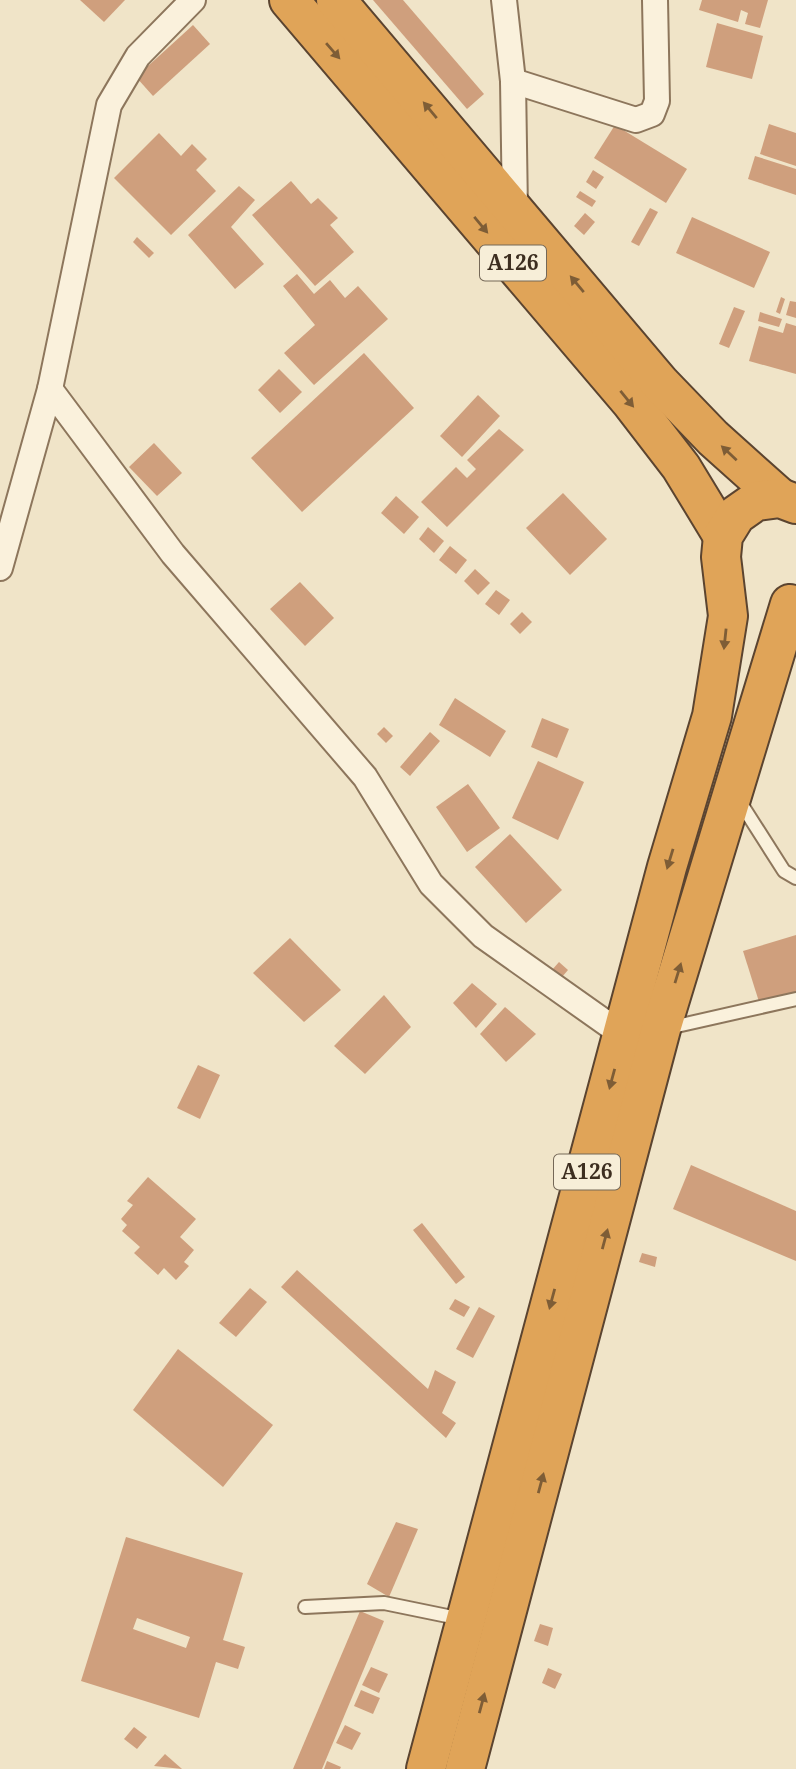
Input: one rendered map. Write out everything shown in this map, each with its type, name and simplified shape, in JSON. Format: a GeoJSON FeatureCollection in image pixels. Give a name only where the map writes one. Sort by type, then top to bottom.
{"type":"FeatureCollection","features":[{"type":"Feature","properties":{"kind":"highway","name":"A126"},"geometry":{"type":"LineString","coordinates":[[289,0],[631,402],[681,467],[724,553],[733,585],[744,596],[774,606],[793,602],[661,1029],[465,1769]]}},
{"type":"Feature","properties":{"kind":"highway","name":"A126"},"geometry":{"type":"LineString","coordinates":[[336,0],[669,393],[788,501]]}},
{"type":"Feature","properties":{"kind":"highway","name":"A126"},"geometry":{"type":"LineString","coordinates":[[426,1769],[717,695],[728,616],[724,553],[728,524],[745,507],[756,501],[788,501]]}},
{"type":"Feature","properties":{"kind":"street"},"geometry":{"type":"LineString","coordinates":[[0,568],[50,388],[109,105],[138,55],[193,0]]}},
{"type":"Feature","properties":{"kind":"street"},"geometry":{"type":"LineString","coordinates":[[504,0],[513,81],[515,211]]}},
{"type":"Feature","properties":{"kind":"street"},"geometry":{"type":"LineString","coordinates":[[513,81],[636,120],[653,114],[657,101],[654,0]]}},
{"type":"Feature","properties":{"kind":"street"},"geometry":{"type":"LineString","coordinates":[[50,388],[173,554],[365,777],[431,884],[482,936],[624,1035]]}},
{"type":"Feature","properties":{"kind":"lane"},"geometry":{"type":"LineString","coordinates":[[733,790],[784,871],[796,878]]}},
{"type":"Feature","properties":{"kind":"lane"},"geometry":{"type":"LineString","coordinates":[[661,1029],[796,999]]}},
{"type":"Feature","properties":{"kind":"lane"},"geometry":{"type":"LineString","coordinates":[[305,1606],[384,1603],[466,1620]]}},
{"type":"Feature","properties":{"kind":"building"},"geometry":{"type":"Polygon","coordinates":[[[80,0],[125,0],[104,22],[80,0]]]}},
{"type":"Feature","properties":{"kind":"building"},"geometry":{"type":"Polygon","coordinates":[[[373,0],[403,0],[484,94],[467,109],[373,0]]]}},
{"type":"Feature","properties":{"kind":"building"},"geometry":{"type":"Polygon","coordinates":[[[702,0],[768,0],[760,28],[745,24],[748,13],[741,10],[738,22],[699,10],[702,0]]]}},
{"type":"Feature","properties":{"kind":"building"},"geometry":{"type":"Polygon","coordinates":[[[717,23],[763,36],[752,79],[706,67],[717,23]]]}},
{"type":"Feature","properties":{"kind":"building"},"geometry":{"type":"Polygon","coordinates":[[[193,25],[210,44],[153,96],[136,77],[193,25]]]}},
{"type":"Feature","properties":{"kind":"building"},"geometry":{"type":"Polygon","coordinates":[[[769,124],[796,133],[796,166],[760,154],[769,124]]]}},
{"type":"Feature","properties":{"kind":"building"},"geometry":{"type":"Polygon","coordinates":[[[615,125],[687,169],[666,203],[594,158],[615,125]]]}},
{"type":"Feature","properties":{"kind":"building"},"geometry":{"type":"Polygon","coordinates":[[[159,133],[181,156],[192,144],[207,159],[196,170],[216,191],[171,235],[114,178],[159,133]]]}},
{"type":"Feature","properties":{"kind":"building"},"geometry":{"type":"Polygon","coordinates":[[[755,156],[796,169],[796,195],[748,179],[755,156]]]}},
{"type":"Feature","properties":{"kind":"building"},"geometry":{"type":"Polygon","coordinates":[[[593,170],[604,177],[596,189],[586,182],[593,170]]]}},
{"type":"Feature","properties":{"kind":"building"},"geometry":{"type":"Polygon","coordinates":[[[291,181],[311,204],[318,198],[338,218],[330,225],[354,252],[315,286],[252,215],[291,181]]]}},
{"type":"Feature","properties":{"kind":"building"},"geometry":{"type":"Polygon","coordinates":[[[239,186],[255,200],[231,227],[264,264],[235,289],[188,235],[239,186]]]}},
{"type":"Feature","properties":{"kind":"building"},"geometry":{"type":"Polygon","coordinates":[[[580,191],[596,201],[592,207],[576,197],[580,191]]]}},
{"type":"Feature","properties":{"kind":"building"},"geometry":{"type":"Polygon","coordinates":[[[650,208],[658,212],[639,246],[631,242],[650,208]]]}},
{"type":"Feature","properties":{"kind":"building"},"geometry":{"type":"Polygon","coordinates":[[[585,213],[595,222],[584,235],[574,226],[585,213]]]}},
{"type":"Feature","properties":{"kind":"building"},"geometry":{"type":"Polygon","coordinates":[[[692,217],[770,252],[754,288],[676,253],[692,217]]]}},
{"type":"Feature","properties":{"kind":"building"},"geometry":{"type":"Polygon","coordinates":[[[137,237],[154,253],[149,258],[133,242],[137,237]]]}},
{"type":"Feature","properties":{"kind":"building"},"geometry":{"type":"Polygon","coordinates":[[[297,274],[314,294],[330,280],[345,298],[358,286],[388,319],[314,385],[284,353],[315,325],[283,286],[297,274]]]}},
{"type":"Feature","properties":{"kind":"building"},"geometry":{"type":"Polygon","coordinates":[[[781,297],[785,299],[780,314],[776,312],[781,297]]]}},
{"type":"Feature","properties":{"kind":"building"},"geometry":{"type":"Polygon","coordinates":[[[790,301],[796,302],[796,318],[786,315],[790,301]]]}},
{"type":"Feature","properties":{"kind":"building"},"geometry":{"type":"Polygon","coordinates":[[[734,307],[745,311],[729,348],[719,344],[734,307]]]}},
{"type":"Feature","properties":{"kind":"building"},"geometry":{"type":"Polygon","coordinates":[[[760,312],[782,319],[779,327],[758,321],[760,312]]]}},
{"type":"Feature","properties":{"kind":"building"},"geometry":{"type":"Polygon","coordinates":[[[786,323],[796,326],[796,374],[749,361],[759,326],[783,333],[786,323]]]}},
{"type":"Feature","properties":{"kind":"building"},"geometry":{"type":"Polygon","coordinates":[[[364,353],[414,408],[302,512],[251,458],[364,353]]]}},
{"type":"Feature","properties":{"kind":"building"},"geometry":{"type":"Polygon","coordinates":[[[279,369],[302,392],[280,413],[258,390],[279,369]]]}},
{"type":"Feature","properties":{"kind":"building"},"geometry":{"type":"Polygon","coordinates":[[[478,395],[500,416],[462,457],[440,436],[478,395]]]}},
{"type":"Feature","properties":{"kind":"building"},"geometry":{"type":"Polygon","coordinates":[[[499,429],[524,450],[447,527],[421,502],[456,467],[467,478],[476,469],[467,460],[499,429]]]}},
{"type":"Feature","properties":{"kind":"building"},"geometry":{"type":"Polygon","coordinates":[[[154,443],[182,473],[157,496],[129,467],[154,443]]]}},
{"type":"Feature","properties":{"kind":"building"},"geometry":{"type":"Polygon","coordinates":[[[563,493],[607,539],[570,575],[526,528],[563,493]]]}},
{"type":"Feature","properties":{"kind":"building"},"geometry":{"type":"Polygon","coordinates":[[[396,496],[419,517],[404,534],[381,513],[396,496]]]}},
{"type":"Feature","properties":{"kind":"building"},"geometry":{"type":"Polygon","coordinates":[[[428,527],[444,541],[434,553],[419,539],[428,527]]]}},
{"type":"Feature","properties":{"kind":"building"},"geometry":{"type":"Polygon","coordinates":[[[450,546],[467,560],[456,574],[439,560],[450,546]]]}},
{"type":"Feature","properties":{"kind":"building"},"geometry":{"type":"Polygon","coordinates":[[[475,569],[490,583],[478,595],[464,581],[475,569]]]}},
{"type":"Feature","properties":{"kind":"building"},"geometry":{"type":"Polygon","coordinates":[[[300,582],[334,618],[305,646],[270,609],[300,582]]]}},
{"type":"Feature","properties":{"kind":"building"},"geometry":{"type":"Polygon","coordinates":[[[496,590],[510,600],[499,615],[485,604],[496,590]]]}},
{"type":"Feature","properties":{"kind":"building"},"geometry":{"type":"Polygon","coordinates":[[[522,612],[532,622],[520,634],[510,624],[522,612]]]}},
{"type":"Feature","properties":{"kind":"building"},"geometry":{"type":"Polygon","coordinates":[[[455,698],[506,731],[490,757],[439,725],[455,698]]]}},
{"type":"Feature","properties":{"kind":"building"},"geometry":{"type":"Polygon","coordinates":[[[542,718],[569,729],[557,758],[531,747],[542,718]]]}},
{"type":"Feature","properties":{"kind":"building"},"geometry":{"type":"Polygon","coordinates":[[[384,727],[393,736],[386,743],[377,734],[384,727]]]}},
{"type":"Feature","properties":{"kind":"building"},"geometry":{"type":"Polygon","coordinates":[[[430,732],[440,741],[410,776],[400,767],[430,732]]]}},
{"type":"Feature","properties":{"kind":"building"},"geometry":{"type":"Polygon","coordinates":[[[538,761],[584,782],[558,840],[512,818],[538,761]]]}},
{"type":"Feature","properties":{"kind":"building"},"geometry":{"type":"Polygon","coordinates":[[[468,784],[500,828],[467,852],[436,807],[468,784]]]}},
{"type":"Feature","properties":{"kind":"building"},"geometry":{"type":"Polygon","coordinates":[[[510,834],[562,890],[526,923],[475,867],[510,834]]]}},
{"type":"Feature","properties":{"kind":"building"},"geometry":{"type":"Polygon","coordinates":[[[796,935],[796,995],[760,1005],[743,951],[796,935]]]}},
{"type":"Feature","properties":{"kind":"building"},"geometry":{"type":"Polygon","coordinates":[[[290,938],[341,990],[304,1022],[253,973],[290,938]]]}},
{"type":"Feature","properties":{"kind":"building"},"geometry":{"type":"Polygon","coordinates":[[[559,962],[568,970],[562,977],[552,970],[559,962]]]}},
{"type":"Feature","properties":{"kind":"building"},"geometry":{"type":"Polygon","coordinates":[[[472,983],[497,1004],[476,1028],[453,1003],[472,983]]]}},
{"type":"Feature","properties":{"kind":"building"},"geometry":{"type":"Polygon","coordinates":[[[384,995],[411,1027],[365,1074],[334,1046],[384,995]]]}},
{"type":"Feature","properties":{"kind":"building"},"geometry":{"type":"Polygon","coordinates":[[[505,1007],[536,1034],[506,1062],[480,1034],[505,1007]]]}},
{"type":"Feature","properties":{"kind":"building"},"geometry":{"type":"Polygon","coordinates":[[[198,1065],[220,1075],[200,1119],[177,1108],[198,1065]]]}},
{"type":"Feature","properties":{"kind":"building"},"geometry":{"type":"Polygon","coordinates":[[[691,1165],[796,1211],[796,1261],[673,1209],[691,1165]]]}},
{"type":"Feature","properties":{"kind":"building"},"geometry":{"type":"Polygon","coordinates":[[[148,1177],[196,1219],[180,1237],[194,1250],[184,1262],[189,1266],[176,1280],[164,1268],[158,1275],[134,1253],[140,1247],[122,1231],[127,1225],[121,1219],[133,1205],[127,1201],[148,1177]]]}},
{"type":"Feature","properties":{"kind":"building"},"geometry":{"type":"Polygon","coordinates":[[[422,1223],[465,1277],[456,1284],[413,1230],[422,1223]]]}},
{"type":"Feature","properties":{"kind":"building"},"geometry":{"type":"Polygon","coordinates":[[[642,1253],[657,1257],[655,1267],[639,1262],[642,1253]]]}},
{"type":"Feature","properties":{"kind":"building"},"geometry":{"type":"Polygon","coordinates":[[[297,1270],[428,1389],[435,1370],[456,1382],[442,1413],[456,1423],[446,1438],[281,1287],[297,1270]]]}},
{"type":"Feature","properties":{"kind":"building"},"geometry":{"type":"Polygon","coordinates":[[[250,1288],[267,1302],[236,1337],[219,1323],[250,1288]]]}},
{"type":"Feature","properties":{"kind":"building"},"geometry":{"type":"Polygon","coordinates":[[[455,1299],[470,1307],[464,1317],[449,1309],[455,1299]]]}},
{"type":"Feature","properties":{"kind":"building"},"geometry":{"type":"Polygon","coordinates":[[[479,1307],[495,1316],[473,1358],[456,1349],[479,1307]]]}},
{"type":"Feature","properties":{"kind":"building"},"geometry":{"type":"Polygon","coordinates":[[[178,1349],[273,1425],[223,1487],[133,1410],[178,1349]]]}},
{"type":"Feature","properties":{"kind":"building"},"geometry":{"type":"Polygon","coordinates":[[[396,1522],[418,1529],[389,1597],[367,1584],[396,1522]]]}},
{"type":"Feature","properties":{"kind":"building"},"geometry":{"type":"Polygon","coordinates":[[[126,1537],[243,1573],[223,1640],[245,1647],[238,1669],[216,1662],[199,1718],[81,1681],[126,1537]],[[137,1618],[133,1629],[186,1648],[190,1637],[137,1618]]]}},
{"type":"Feature","properties":{"kind":"building"},"geometry":{"type":"Polygon","coordinates":[[[360,1611],[384,1621],[322,1769],[293,1769],[360,1611]]]}},
{"type":"Feature","properties":{"kind":"building"},"geometry":{"type":"Polygon","coordinates":[[[540,1624],[553,1628],[548,1646],[534,1641],[540,1624]]]}},
{"type":"Feature","properties":{"kind":"building"},"geometry":{"type":"Polygon","coordinates":[[[371,1667],[388,1674],[379,1693],[362,1685],[371,1667]]]}},
{"type":"Feature","properties":{"kind":"building"},"geometry":{"type":"Polygon","coordinates":[[[548,1668],[562,1674],[555,1689],[542,1683],[548,1668]]]}},
{"type":"Feature","properties":{"kind":"building"},"geometry":{"type":"Polygon","coordinates":[[[361,1690],[380,1698],[373,1714],[354,1706],[361,1690]]]}},
{"type":"Feature","properties":{"kind":"building"},"geometry":{"type":"Polygon","coordinates":[[[345,1725],[361,1733],[352,1750],[336,1743],[345,1725]]]}},
{"type":"Feature","properties":{"kind":"building"},"geometry":{"type":"Polygon","coordinates":[[[134,1727],[147,1737],[137,1749],[124,1739],[134,1727]]]}},
{"type":"Feature","properties":{"kind":"building"},"geometry":{"type":"Polygon","coordinates":[[[165,1754],[182,1769],[154,1766],[165,1754]]]}},
{"type":"Feature","properties":{"kind":"building"},"geometry":{"type":"Polygon","coordinates":[[[327,1761],[341,1767],[340,1769],[324,1769],[327,1761]]]}}]}
